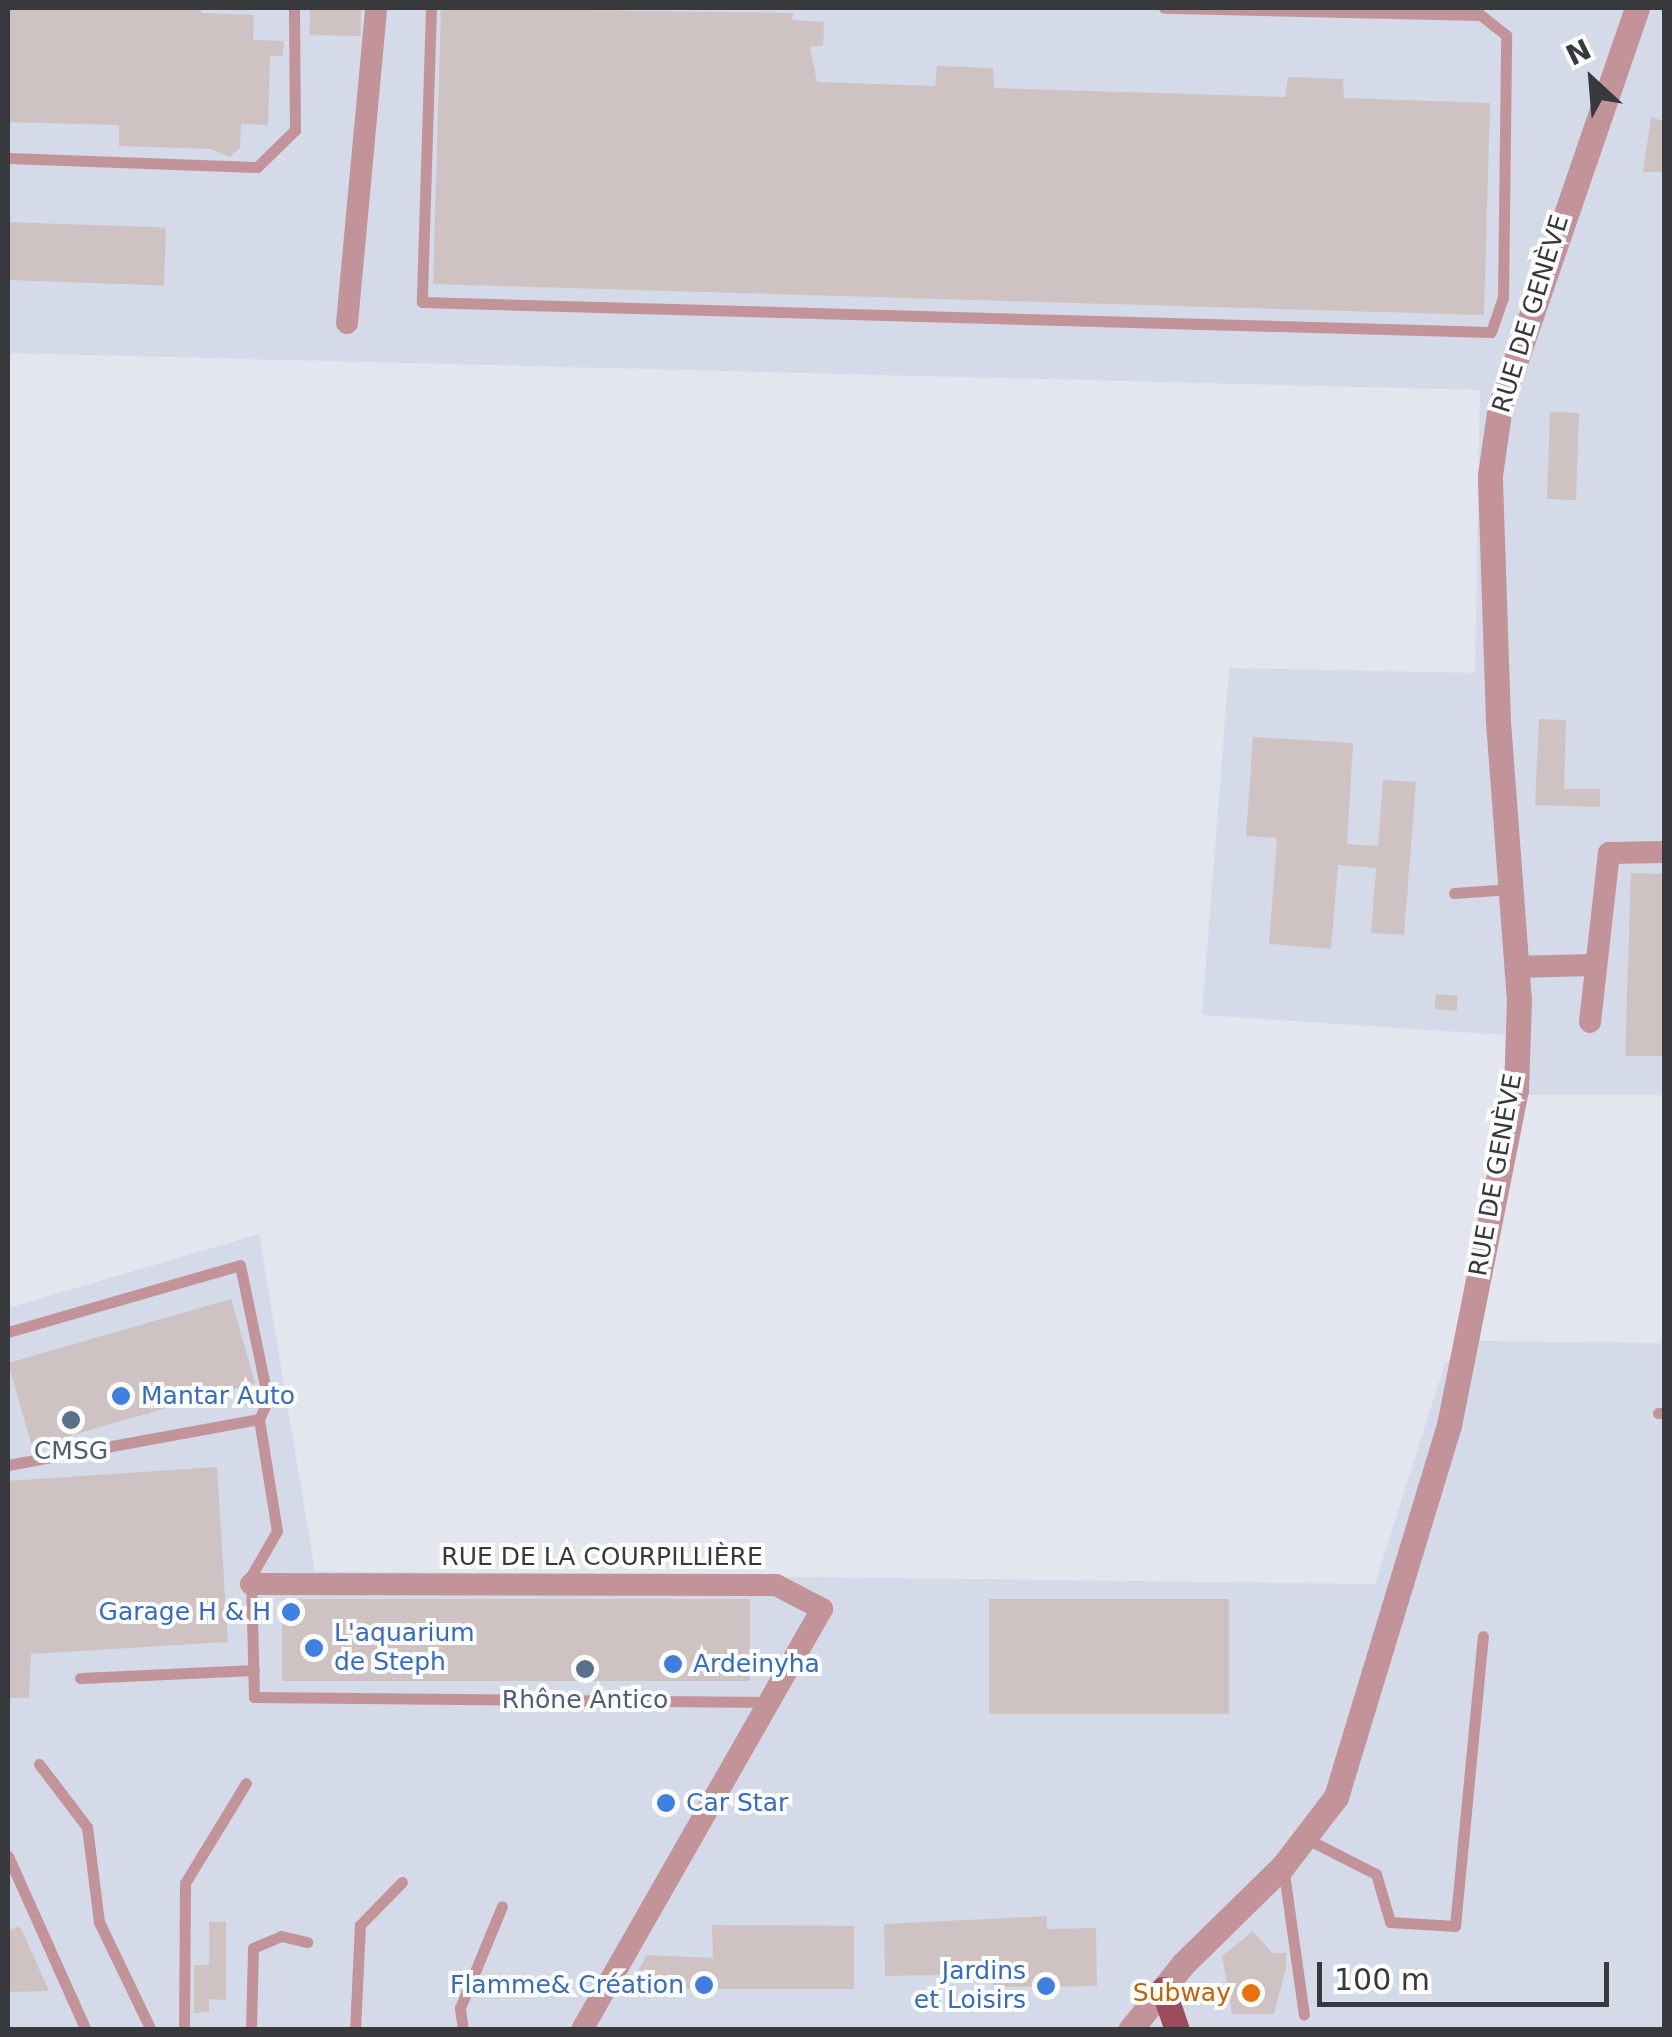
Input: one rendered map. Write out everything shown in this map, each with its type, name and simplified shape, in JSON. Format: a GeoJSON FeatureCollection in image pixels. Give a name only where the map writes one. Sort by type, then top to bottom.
{"type":"FeatureCollection","features":[{"type":"Feature","properties":{"kind":"main road"},"geometry":{"type":"LineString","coordinates":[[1163,1988],[1178,2030]]}},
{"type":"Feature","properties":{"kind":"street"},"geometry":{"type":"LineString","coordinates":[[347,323],[376,8]]}},
{"type":"Feature","properties":{"kind":"street","name":"RUE DE GENÈVE"},"geometry":{"type":"LineString","coordinates":[[1130,2030],[1163,1988],[1308,1838],[1336,1797],[1448,1425],[1516,1090],[1517,968],[1487,516],[1495,440],[1556,233],[1637,8]]}},
{"type":"Feature","properties":{"kind":"street"},"geometry":{"type":"LineString","coordinates":[[1590,1022],[1609,852],[1664,852]]}},
{"type":"Feature","properties":{"kind":"street"},"geometry":{"type":"LineString","coordinates":[[1517,968],[1594,966]]}},
{"type":"Feature","properties":{"kind":"street","name":"RUE DE LA COURPILLIÈRE"},"geometry":{"type":"LineString","coordinates":[[251,1584],[776,1585],[822,1609],[582,2030]]}},
{"type":"Feature","properties":{"kind":"lane"},"geometry":{"type":"LineString","coordinates":[[8,158],[257,167],[296,130],[294,8]]}},
{"type":"Feature","properties":{"kind":"lane"},"geometry":{"type":"LineString","coordinates":[[431,8],[422,302],[1491,332],[1502,298],[1506,36],[1480,15],[1164,8]]}},
{"type":"Feature","properties":{"kind":"lane"},"geometry":{"type":"LineString","coordinates":[[1454,893],[1511,890]]}},
{"type":"Feature","properties":{"kind":"lane"},"geometry":{"type":"LineString","coordinates":[[8,1332],[240,1266],[268,1400],[259,1419],[277,1530],[251,1584],[254,1696],[768,1702]]}},
{"type":"Feature","properties":{"kind":"lane"},"geometry":{"type":"LineString","coordinates":[[8,1465],[259,1419]]}},
{"type":"Feature","properties":{"kind":"lane"},"geometry":{"type":"LineString","coordinates":[[1308,1838],[1376,1874],[1390,1922],[1455,1926],[1483,1636]]}},
{"type":"Feature","properties":{"kind":"lane"},"geometry":{"type":"LineString","coordinates":[[80,1678],[254,1670]]}},
{"type":"Feature","properties":{"kind":"lane"},"geometry":{"type":"LineString","coordinates":[[39,1764],[87,1827],[99,1922],[151,2030]]}},
{"type":"Feature","properties":{"kind":"lane"},"geometry":{"type":"LineString","coordinates":[[184,2030],[185,1883],[246,1783]]}},
{"type":"Feature","properties":{"kind":"lane"},"geometry":{"type":"LineString","coordinates":[[8,1856],[86,2030]]}},
{"type":"Feature","properties":{"kind":"lane"},"geometry":{"type":"LineString","coordinates":[[1283,1866],[1304,2015]]}},
{"type":"Feature","properties":{"kind":"lane"},"geometry":{"type":"LineString","coordinates":[[356,2030],[360,1925],[402,1882]]}},
{"type":"Feature","properties":{"kind":"lane"},"geometry":{"type":"LineString","coordinates":[[463,2030],[460,2008],[502,1906]]}},
{"type":"Feature","properties":{"kind":"lane"},"geometry":{"type":"LineString","coordinates":[[252,2030],[253,1948],[281,1936],[307,1942]]}},
{"type":"Feature","properties":{"kind":"shaded area"},"geometry":{"type":"Polygon","coordinates":[[[8,8],[1664,8],[1664,1095],[1529,1095],[1506,1035],[1202,1015],[1229,668],[1475,673],[1480,390],[8,353],[8,8]]]}},
{"type":"Feature","properties":{"kind":"shaded area"},"geometry":{"type":"Polygon","coordinates":[[[259,1234],[315,1571],[1375,1584],[1445,1363],[1481,1341],[1664,1343],[1664,2029],[8,2030],[8,1308],[259,1234]]]}},
{"type":"Feature","properties":{"kind":"building"},"geometry":{"type":"Polygon","coordinates":[[[8,8],[201,8],[201,13],[254,15],[253,40],[284,41],[283,56],[270,56],[268,125],[241,124],[240,148],[230,157],[211,149],[119,146],[119,125],[8,122],[8,8]]]}},
{"type":"Feature","properties":{"kind":"building"},"geometry":{"type":"Polygon","coordinates":[[[310,8],[361,9],[361,36],[310,35],[310,8]]]}},
{"type":"Feature","properties":{"kind":"building"},"geometry":{"type":"Polygon","coordinates":[[[441,8],[793,13],[792,20],[824,22],[823,46],[810,46],[817,82],[935,86],[937,66],[993,68],[994,88],[1285,97],[1288,77],[1343,79],[1344,98],[1490,103],[1484,315],[433,284],[441,8]]]}},
{"type":"Feature","properties":{"kind":"building"},"geometry":{"type":"Polygon","coordinates":[[[1651,117],[1664,121],[1664,172],[1643,172],[1651,117]]]}},
{"type":"Feature","properties":{"kind":"building"},"geometry":{"type":"Polygon","coordinates":[[[8,222],[166,228],[164,285],[8,280],[8,222]]]}},
{"type":"Feature","properties":{"kind":"building"},"geometry":{"type":"Polygon","coordinates":[[[1550,412],[1579,413],[1576,500],[1547,499],[1550,412]]]}},
{"type":"Feature","properties":{"kind":"building"},"geometry":{"type":"Polygon","coordinates":[[[1539,719],[1566,720],[1564,789],[1600,789],[1600,807],[1535,805],[1539,719]]]}},
{"type":"Feature","properties":{"kind":"building"},"geometry":{"type":"Polygon","coordinates":[[[1253,737],[1353,743],[1347,844],[1378,846],[1383,780],[1416,782],[1404,935],[1371,933],[1376,868],[1338,865],[1331,949],[1269,944],[1277,838],[1246,836],[1253,737]]]}},
{"type":"Feature","properties":{"kind":"building"},"geometry":{"type":"Polygon","coordinates":[[[1631,873],[1664,874],[1664,1056],[1625,1056],[1631,873]]]}},
{"type":"Feature","properties":{"kind":"building"},"geometry":{"type":"Polygon","coordinates":[[[1436,994],[1458,996],[1457,1011],[1435,1009],[1436,994]]]}},
{"type":"Feature","properties":{"kind":"building"},"geometry":{"type":"Polygon","coordinates":[[[231,1299],[255,1383],[32,1447],[8,1363],[231,1299]]]}},
{"type":"Feature","properties":{"kind":"building"},"geometry":{"type":"Polygon","coordinates":[[[217,1467],[228,1642],[31,1654],[29,1698],[8,1698],[8,1481],[217,1467]]]}},
{"type":"Feature","properties":{"kind":"building"},"geometry":{"type":"Polygon","coordinates":[[[282,1599],[750,1599],[750,1681],[282,1681],[282,1599]]]}},
{"type":"Feature","properties":{"kind":"building"},"geometry":{"type":"Polygon","coordinates":[[[989,1599],[1229,1599],[1229,1714],[989,1714],[989,1599]]]}},
{"type":"Feature","properties":{"kind":"building"},"geometry":{"type":"Polygon","coordinates":[[[1047,1916],[1047,1929],[1096,1928],[1097,1986],[993,1987],[993,1974],[885,1976],[884,1924],[1047,1916]]]}},
{"type":"Feature","properties":{"kind":"building"},"geometry":{"type":"Polygon","coordinates":[[[209,1922],[226,1922],[226,2000],[209,1999],[209,2012],[194,2013],[194,1965],[209,1965],[209,1922]]]}},
{"type":"Feature","properties":{"kind":"building"},"geometry":{"type":"Polygon","coordinates":[[[712,1925],[854,1926],[854,1989],[628,1989],[647,1955],[713,1958],[712,1925]]]}},
{"type":"Feature","properties":{"kind":"building"},"geometry":{"type":"Polygon","coordinates":[[[20,1926],[49,1991],[8,1992],[8,1931],[20,1926]]]}},
{"type":"Feature","properties":{"kind":"building"},"geometry":{"type":"Polygon","coordinates":[[[1253,1931],[1272,1953],[1286,1953],[1286,1968],[1274,2014],[1232,2014],[1222,1956],[1253,1931]]]}},
{"type":"Feature","properties":{"kind":"place","name":"Mantar Auto"},"geometry":{"type":"Point","coordinates":[121,1396]}},
{"type":"Feature","properties":{"kind":"place","name":"CMSG"},"geometry":{"type":"Point","coordinates":[71,1420]}},
{"type":"Feature","properties":{"kind":"place","name":"Garage H & H"},"geometry":{"type":"Point","coordinates":[291,1612]}},
{"type":"Feature","properties":{"kind":"place","name":"L'aquarium de Steph"},"geometry":{"type":"Point","coordinates":[314,1648]}},
{"type":"Feature","properties":{"kind":"place","name":"Ardeinyha"},"geometry":{"type":"Point","coordinates":[673,1664]}},
{"type":"Feature","properties":{"kind":"place","name":"Rhône Antico"},"geometry":{"type":"Point","coordinates":[585,1669]}},
{"type":"Feature","properties":{"kind":"place","name":"Car Star"},"geometry":{"type":"Point","coordinates":[666,1803]}},
{"type":"Feature","properties":{"kind":"place","name":"Flamme& Création"},"geometry":{"type":"Point","coordinates":[704,1985]}},
{"type":"Feature","properties":{"kind":"place","name":"Jardins et Loisirs"},"geometry":{"type":"Point","coordinates":[1046,1986]}},
{"type":"Feature","properties":{"kind":"place","name":"Subway"},"geometry":{"type":"Point","coordinates":[1251,1993]}}]}
